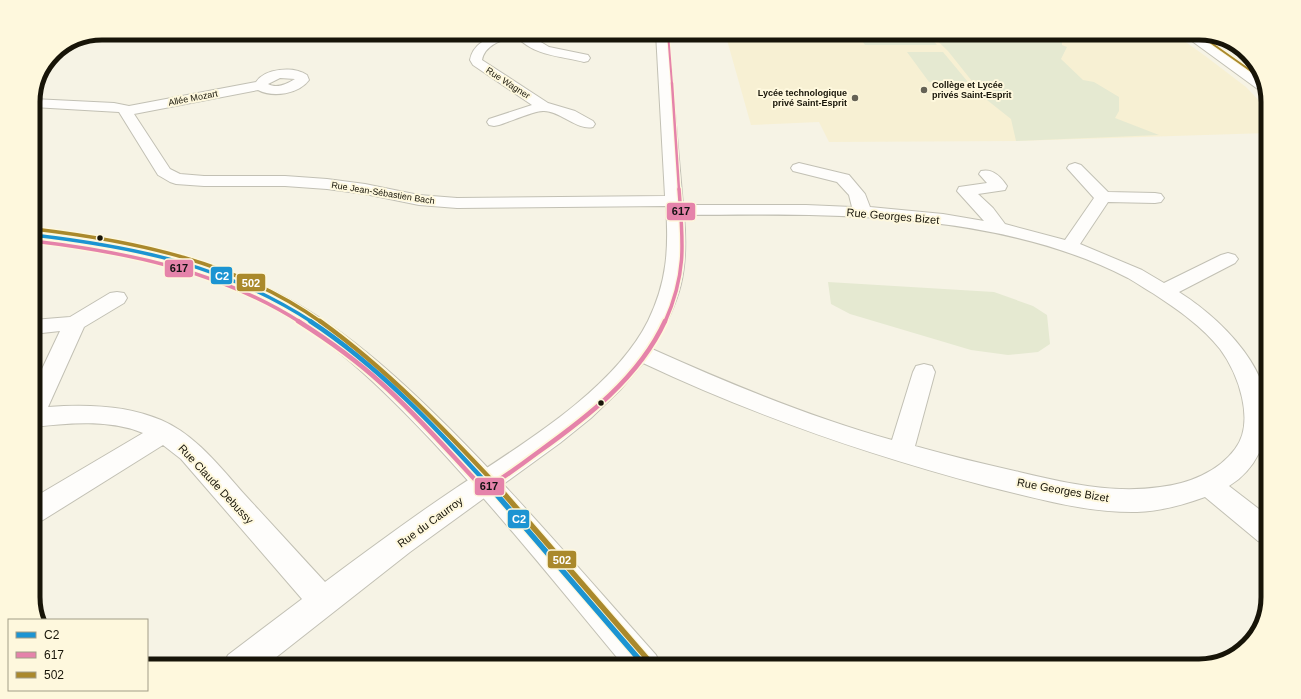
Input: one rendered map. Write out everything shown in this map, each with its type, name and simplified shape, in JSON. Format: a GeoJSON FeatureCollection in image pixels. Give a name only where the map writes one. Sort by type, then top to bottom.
{"type":"FeatureCollection","features":[{"type":"Feature","properties":{"kind":"street","name":"Rue Wagner"},"geometry":{"type":"LineString","coordinates":[[494,40],[484,46],[476,54],[476,60],[480,65],[543,106],[570,114],[588,124]]}},
{"type":"Feature","properties":{"kind":"street"},"geometry":{"type":"LineString","coordinates":[[528,40],[547,50],[576,54],[584,58]]}},
{"type":"Feature","properties":{"kind":"street","name":"Rue du Caurroy"},"geometry":{"type":"LineString","coordinates":[[248,659],[455,503],[544,442],[576,416],[614,381],[640,352],[652,335],[664,312],[672,285],[677,257],[662,40]]}},
{"type":"Feature","properties":{"kind":"street"},"geometry":{"type":"LineString","coordinates":[[1197,40],[1258,83]]}},
{"type":"Feature","properties":{"kind":"street","name":"Allée Mozart"},"geometry":{"type":"LineString","coordinates":[[126,111],[261,85]]}},
{"type":"Feature","properties":{"kind":"street"},"geometry":{"type":"LineString","coordinates":[[40,103],[114,107],[126,111]]}},
{"type":"Feature","properties":{"kind":"street","name":"Rue Wagner"},"geometry":{"type":"LineString","coordinates":[[494,122],[543,106]]}},
{"type":"Feature","properties":{"kind":"street","name":"Rue Jean-Sébastien Bach"},"geometry":{"type":"LineString","coordinates":[[126,111],[164,172],[176,179],[327,184],[360,188],[419,200],[457,203],[674,206]]}},
{"type":"Feature","properties":{"kind":"street"},"geometry":{"type":"LineString","coordinates":[[799,168],[843,178],[857,194],[863,213]]}},
{"type":"Feature","properties":{"kind":"street"},"geometry":{"type":"LineString","coordinates":[[1075,168],[1102,197],[1156,198]]}},
{"type":"Feature","properties":{"kind":"street"},"geometry":{"type":"LineString","coordinates":[[987,174],[999,186],[965,191],[987,212],[999,228]]}},
{"type":"Feature","properties":{"kind":"street"},"geometry":{"type":"LineString","coordinates":[[1069,246],[1102,197]]}},
{"type":"Feature","properties":{"kind":"street","name":"Rue Georges Bizet"},"geometry":{"type":"LineString","coordinates":[[640,352],[718,388],[772,410],[901,453],[1010,481],[1080,496],[1105,499],[1148,500],[1185,493],[1207,484],[1236,466],[1251,447],[1256,424],[1254,397],[1244,368],[1229,345],[1202,317],[1165,291],[1116,265],[1069,246],[999,228],[923,218],[863,213],[816,210],[674,206]]}},
{"type":"Feature","properties":{"kind":"street"},"geometry":{"type":"LineString","coordinates":[[40,236],[108,244],[167,257],[229,279],[295,312],[351,350],[371,366],[450,444],[485,482],[639,659]]}},
{"type":"Feature","properties":{"kind":"street"},"geometry":{"type":"LineString","coordinates":[[1165,291],[1228,260]]}},
{"type":"Feature","properties":{"kind":"street"},"geometry":{"type":"LineString","coordinates":[[40,326],[75,323],[117,298]]}},
{"type":"Feature","properties":{"kind":"street"},"geometry":{"type":"LineString","coordinates":[[40,398],[75,323]]}},
{"type":"Feature","properties":{"kind":"street"},"geometry":{"type":"LineString","coordinates":[[901,453],[924,372]]}},
{"type":"Feature","properties":{"kind":"street","name":"Rue Claude Debussy"},"geometry":{"type":"LineString","coordinates":[[40,417],[70,415],[107,417],[135,421],[163,433],[190,452],[323,602]]}},
{"type":"Feature","properties":{"kind":"street"},"geometry":{"type":"LineString","coordinates":[[40,508],[163,433]]}},
{"type":"Feature","properties":{"kind":"street"},"geometry":{"type":"LineString","coordinates":[[1207,484],[1261,526]]}},
{"type":"Feature","properties":{"kind":"shaded area","name":"Collège et Lycée privés Saint-Esprit"},"geometry":{"type":"Polygon","coordinates":[[[727,40],[1183,40],[1246,87],[1261,103],[1261,133],[1016,141],[829,142],[819,122],[751,125],[727,40]]]}},
{"type":"Feature","properties":{"kind":"green space"},"geometry":{"type":"Polygon","coordinates":[[[862,40],[933,40],[937,45],[865,45],[862,40]]]}},
{"type":"Feature","properties":{"kind":"green space"},"geometry":{"type":"Polygon","coordinates":[[[936,40],[1070,40],[1062,41],[1062,45],[1067,47],[1061,59],[1083,80],[1094,82],[1119,97],[1119,111],[1115,118],[1159,135],[1016,141],[1011,119],[987,100],[948,51],[936,40]]]}},
{"type":"Feature","properties":{"kind":"green space"},"geometry":{"type":"Polygon","coordinates":[[[907,52],[943,52],[968,82],[929,82],[907,52]]]}},
{"type":"Feature","properties":{"kind":"green space"},"geometry":{"type":"Polygon","coordinates":[[[828,282],[994,292],[1033,306],[1047,315],[1050,344],[1038,352],[1008,355],[971,350],[850,314],[831,304],[828,282]]]}},
{"type":"Feature","properties":{"kind":"transit line","name":"617"},"geometry":{"type":"LineString","coordinates":[[40,242],[125,254],[169,265],[210,278],[251,295],[290,316],[329,341],[381,383],[425,426],[481,486],[487,488],[556,440],[580,422],[603,401],[625,379],[644,356],[661,330],[673,303],[681,274],[683,241],[669,40]]}},
{"type":"Feature","properties":{"kind":"transit line","name":"502"},"geometry":{"type":"LineString","coordinates":[[1208,41],[1254,73]]}},
{"type":"Feature","properties":{"kind":"transit line","name":"502"},"geometry":{"type":"LineString","coordinates":[[40,230],[124,242],[211,266],[267,290],[317,319],[385,373],[447,433],[525,517],[647,659]]}},
{"type":"Feature","properties":{"kind":"transit line","name":"C2"},"geometry":{"type":"LineString","coordinates":[[40,236],[123,248],[152,254],[210,271],[266,295],[315,325],[361,359],[444,438],[521,522],[639,659]]}},
{"type":"Feature","properties":{"kind":"place","name":"Collège et Lycée privés Saint-Esprit"},"geometry":{"type":"Point","coordinates":[924,90]}},
{"type":"Feature","properties":{"kind":"place","name":"Lycée technologique privé Saint-Esprit"},"geometry":{"type":"Point","coordinates":[855,98]}}]}
